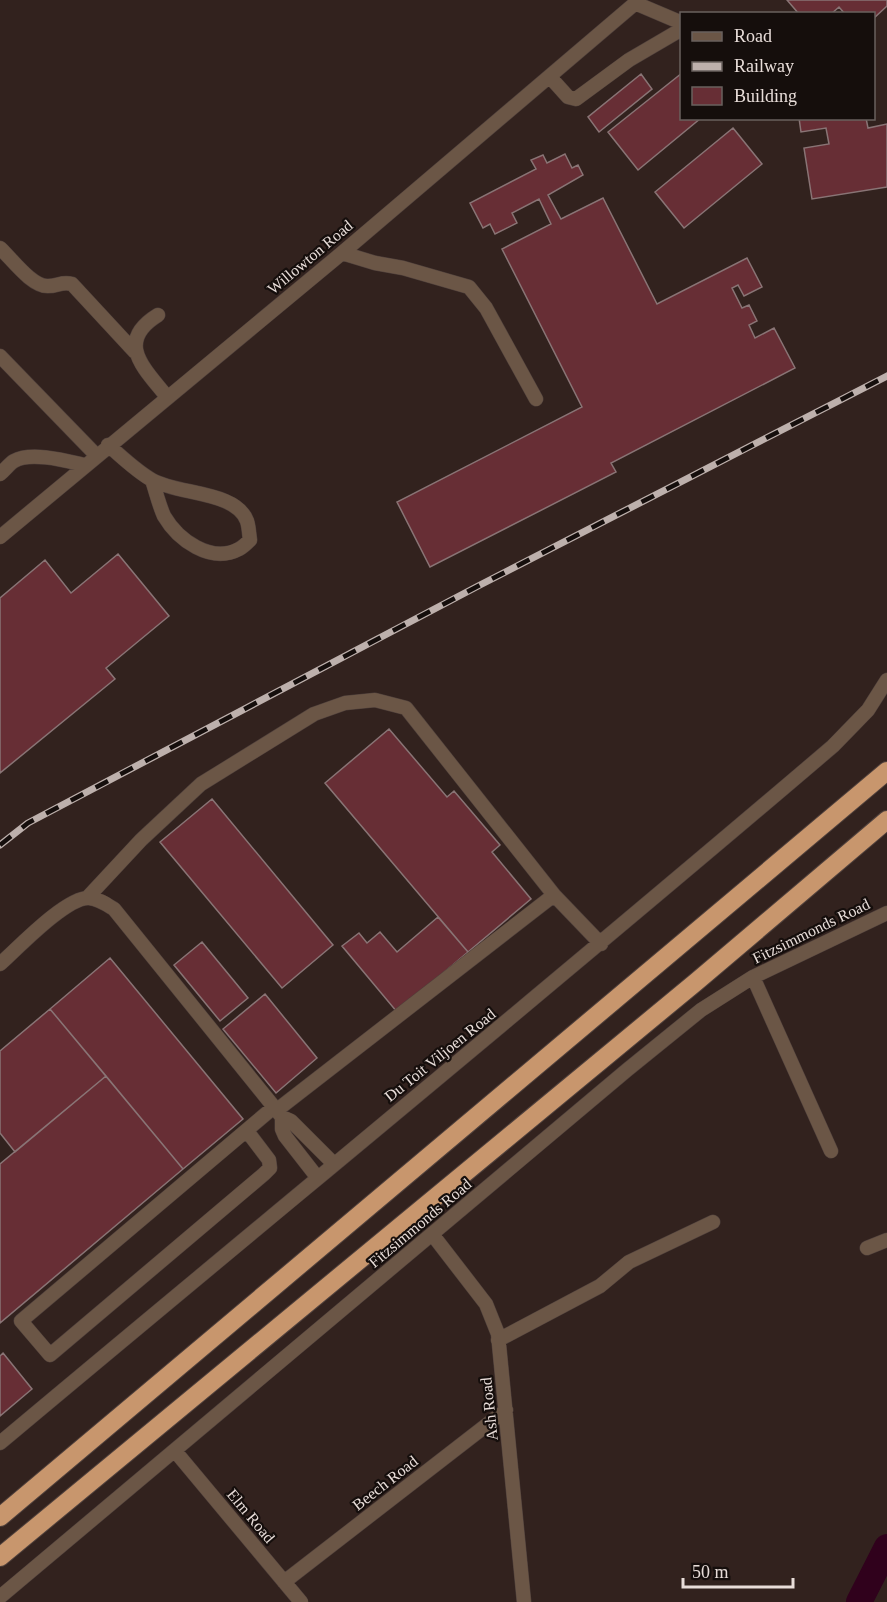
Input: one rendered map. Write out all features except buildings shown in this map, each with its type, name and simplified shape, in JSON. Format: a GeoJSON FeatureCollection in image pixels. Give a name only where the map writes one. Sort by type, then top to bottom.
{"type":"FeatureCollection","features":[{"type":"Feature","properties":{"kind":"highway"},"geometry":{"type":"LineString","coordinates":[[0,1517],[887,771]]}},
{"type":"Feature","properties":{"kind":"highway"},"geometry":{"type":"LineString","coordinates":[[0,1557],[687,990],[887,820]]}},
{"type":"Feature","properties":{"kind":"street"},"geometry":{"type":"LineString","coordinates":[[637,2],[680,23]]}},
{"type":"Feature","properties":{"kind":"street","name":"Willowton Road"},"geometry":{"type":"LineString","coordinates":[[0,537],[342,253],[637,2]]}},
{"type":"Feature","properties":{"kind":"street"},"geometry":{"type":"LineString","coordinates":[[550,77],[568,97],[576,99],[629,60],[680,30]]}},
{"type":"Feature","properties":{"kind":"street"},"geometry":{"type":"LineString","coordinates":[[0,248],[35,284],[49,286],[64,282],[72,284],[135,352]]}},
{"type":"Feature","properties":{"kind":"street"},"geometry":{"type":"LineString","coordinates":[[342,253],[469,287],[486,308],[536,399]]}},
{"type":"Feature","properties":{"kind":"street"},"geometry":{"type":"LineString","coordinates":[[158,315],[141,328],[135,352],[138,361],[167,397]]}},
{"type":"Feature","properties":{"kind":"street"},"geometry":{"type":"LineString","coordinates":[[0,356],[96,455]]}},
{"type":"Feature","properties":{"kind":"street"},"geometry":{"type":"LineString","coordinates":[[108,445],[152,480],[168,487],[222,499],[237,507],[247,520],[250,540],[241,549],[229,553],[198,549],[187,543],[164,516],[152,480]]}},
{"type":"Feature","properties":{"kind":"street"},"geometry":{"type":"LineString","coordinates":[[0,474],[15,460],[26,458],[56,459],[84,465]]}},
{"type":"Feature","properties":{"kind":"street","name":"Du Toit Viljoen Road"},"geometry":{"type":"LineString","coordinates":[[0,1443],[333,1163],[601,944],[833,746],[868,710],[887,680]]}},
{"type":"Feature","properties":{"kind":"street"},"geometry":{"type":"LineString","coordinates":[[0,964],[51,917],[87,898],[141,840],[201,784],[314,714],[345,703],[375,700],[406,708],[554,895],[601,944]]}},
{"type":"Feature","properties":{"kind":"street"},"geometry":{"type":"LineString","coordinates":[[247,1131],[269,1160],[270,1168],[50,1355],[21,1321],[247,1131],[278,1111],[554,895]]}},
{"type":"Feature","properties":{"kind":"street"},"geometry":{"type":"LineString","coordinates":[[87,898],[103,901],[114,909],[278,1111],[333,1163]]}},
{"type":"Feature","properties":{"kind":"street","name":"Fitzsimmonds Road"},"geometry":{"type":"LineString","coordinates":[[0,1597],[701,1010],[753,977],[887,913]]}},
{"type":"Feature","properties":{"kind":"street"},"geometry":{"type":"LineString","coordinates":[[753,977],[831,1151]]}},
{"type":"Feature","properties":{"kind":"street"},"geometry":{"type":"LineString","coordinates":[[278,1111],[285,1136],[318,1177]]}},
{"type":"Feature","properties":{"kind":"street"},"geometry":{"type":"LineString","coordinates":[[498,1340],[600,1286],[629,1262],[713,1222]]}},
{"type":"Feature","properties":{"kind":"street","name":"Ash Road"},"geometry":{"type":"LineString","coordinates":[[432,1234],[486,1304],[494,1321],[506,1410],[524,1602]]}},
{"type":"Feature","properties":{"kind":"street"},"geometry":{"type":"LineString","coordinates":[[867,1248],[887,1240]]}},
{"type":"Feature","properties":{"kind":"street","name":"Beech Road"},"geometry":{"type":"LineString","coordinates":[[284,1582],[506,1410]]}},
{"type":"Feature","properties":{"kind":"street","name":"Elm Road"},"geometry":{"type":"LineString","coordinates":[[175,1451],[301,1602]]}},
{"type":"Feature","properties":{"kind":"waterway"},"geometry":{"type":"LineString","coordinates":[[859,1602],[887,1547]]}},
{"type":"Feature","properties":{"kind":"railway"},"geometry":{"type":"LineString","coordinates":[[0,845],[28,823],[480,585],[887,376]]}}]}
